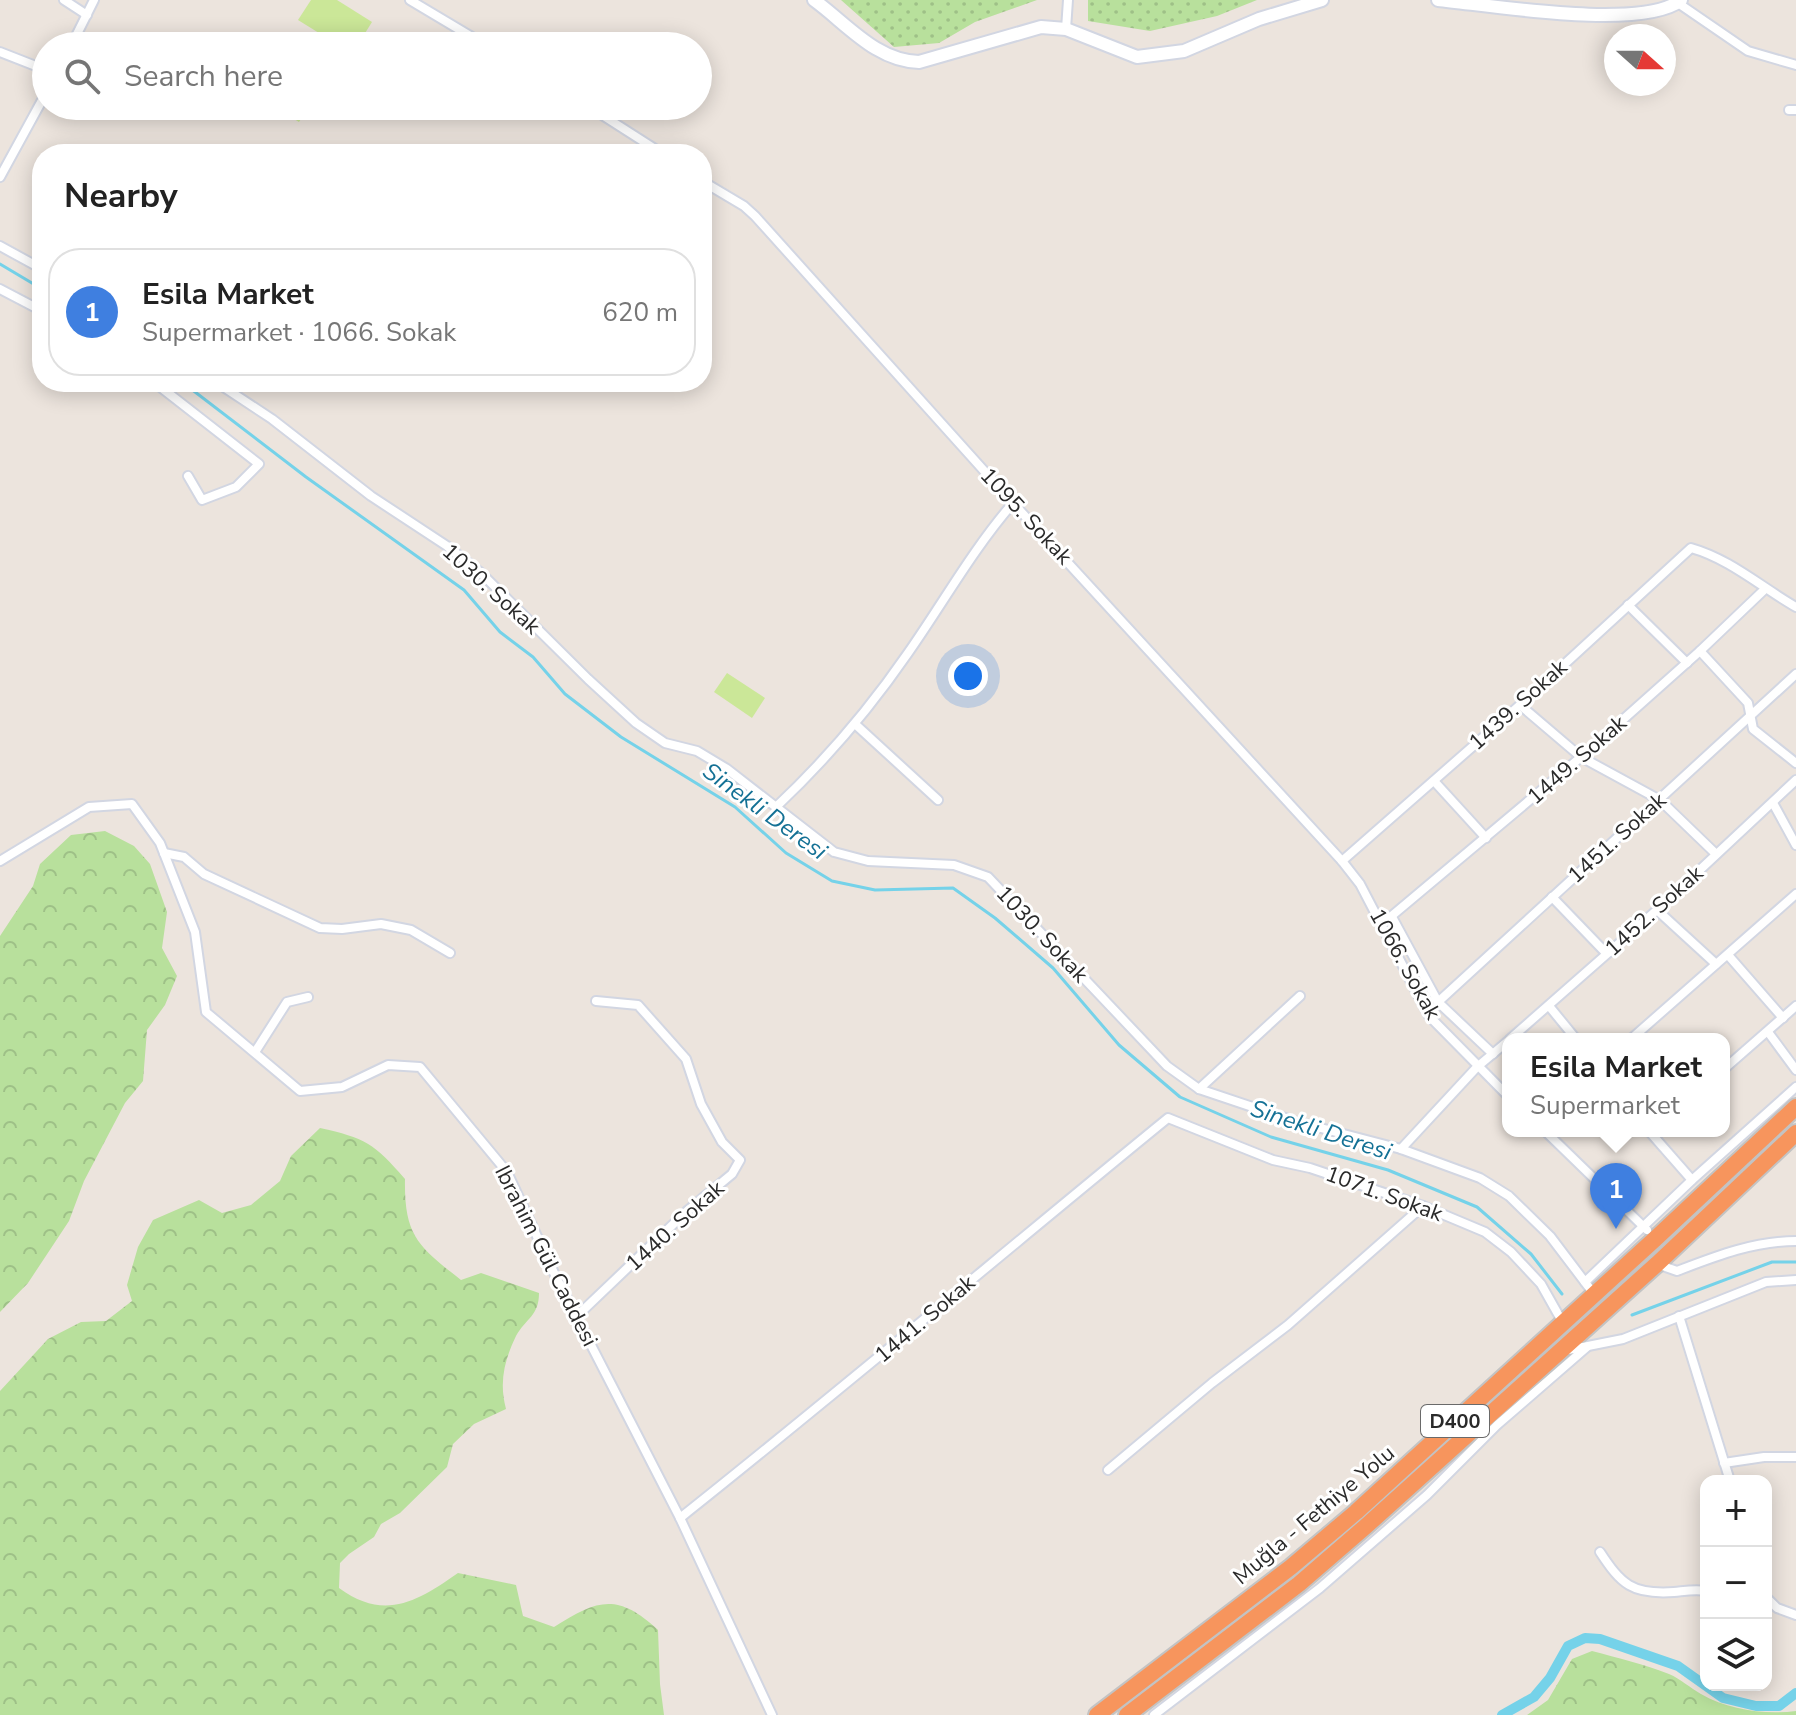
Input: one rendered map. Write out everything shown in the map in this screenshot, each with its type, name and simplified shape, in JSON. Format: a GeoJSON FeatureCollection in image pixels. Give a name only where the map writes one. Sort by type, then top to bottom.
{"type":"FeatureCollection","features":[{"type":"Feature","properties":{"kind":"highway","name":"Muğla - Fethiye Yolu"},"geometry":{"type":"LineString","coordinates":[[1097,1715],[1291,1567],[1563,1323],[1590,1288],[1649,1233],[1796,1107]]}},
{"type":"Feature","properties":{"kind":"highway","name":"Muğla - Fethiye Yolu"},"geometry":{"type":"LineString","coordinates":[[1127,1715],[1299,1584],[1657,1264],[1796,1133]]}},
{"type":"Feature","properties":{"kind":"main road"},"geometry":{"type":"LineString","coordinates":[[814,0],[876,50],[901,61],[919,62],[1041,27],[1066,29],[1137,57],[1184,51],[1259,19],[1322,0]]}},
{"type":"Feature","properties":{"kind":"main road"},"geometry":{"type":"LineString","coordinates":[[1438,0],[1590,15],[1661,10],[1680,2]]}},
{"type":"Feature","properties":{"kind":"street"},"geometry":{"type":"LineString","coordinates":[[64,0],[87,15]]}},
{"type":"Feature","properties":{"kind":"street"},"geometry":{"type":"LineString","coordinates":[[78,32],[94,0]]}},
{"type":"Feature","properties":{"kind":"street"},"geometry":{"type":"LineString","coordinates":[[410,0],[464,32]]}},
{"type":"Feature","properties":{"kind":"street"},"geometry":{"type":"LineString","coordinates":[[1066,29],[1068,0]]}},
{"type":"Feature","properties":{"kind":"street"},"geometry":{"type":"LineString","coordinates":[[1680,2],[1748,51],[1796,65]]}},
{"type":"Feature","properties":{"kind":"street"},"geometry":{"type":"LineString","coordinates":[[0,52],[32,65]]}},
{"type":"Feature","properties":{"kind":"street"},"geometry":{"type":"LineString","coordinates":[[0,177],[32,119]]}},
{"type":"Feature","properties":{"kind":"street"},"geometry":{"type":"LineString","coordinates":[[610,120],[647,144]]}},
{"type":"Feature","properties":{"kind":"street","name":"1095. Sokak"},"geometry":{"type":"LineString","coordinates":[[712,187],[755,216],[1342,861]]}},
{"type":"Feature","properties":{"kind":"street"},"geometry":{"type":"LineString","coordinates":[[0,246],[32,264]]}},
{"type":"Feature","properties":{"kind":"street"},"geometry":{"type":"LineString","coordinates":[[0,289],[32,306]]}},
{"type":"Feature","properties":{"kind":"street"},"geometry":{"type":"LineString","coordinates":[[167,392],[259,464],[236,487],[202,500],[188,476]]}},
{"type":"Feature","properties":{"kind":"street","name":"1030. Sokak"},"geometry":{"type":"LineString","coordinates":[[231,392],[481,573],[636,723],[665,743],[697,751],[707,757],[777,806],[834,852],[868,861],[954,865],[988,877],[1167,1066],[1199,1089],[1294,1121],[1401,1149],[1480,1178],[1509,1196],[1550,1236],[1590,1288]]}},
{"type":"Feature","properties":{"kind":"street"},"geometry":{"type":"LineString","coordinates":[[777,806],[824,762],[855,724],[1013,503]]}},
{"type":"Feature","properties":{"kind":"street","name":"1439. Sokak"},"geometry":{"type":"LineString","coordinates":[[1342,861],[1520,705],[1691,548],[1707,552],[1735,567],[1765,589]]}},
{"type":"Feature","properties":{"kind":"street"},"geometry":{"type":"LineString","coordinates":[[1765,589],[1796,607]]}},
{"type":"Feature","properties":{"kind":"street","name":"1449. Sokak"},"geometry":{"type":"LineString","coordinates":[[1382,924],[1581,757],[1765,589]]}},
{"type":"Feature","properties":{"kind":"street"},"geometry":{"type":"LineString","coordinates":[[1628,605],[1687,663]]}},
{"type":"Feature","properties":{"kind":"street"},"geometry":{"type":"LineString","coordinates":[[1700,651],[1748,703],[1753,729],[1796,763]]}},
{"type":"Feature","properties":{"kind":"street","name":"1451. Sokak"},"geometry":{"type":"LineString","coordinates":[[1438,1002],[1796,674]]}},
{"type":"Feature","properties":{"kind":"street"},"geometry":{"type":"LineString","coordinates":[[1520,705],[1581,757],[1660,800],[1716,854]]}},
{"type":"Feature","properties":{"kind":"street"},"geometry":{"type":"LineString","coordinates":[[855,724],[938,800]]}},
{"type":"Feature","properties":{"kind":"street","name":"1452. Sokak"},"geometry":{"type":"LineString","coordinates":[[1517,1033],[1657,910],[1796,780]]}},
{"type":"Feature","properties":{"kind":"street"},"geometry":{"type":"LineString","coordinates":[[1434,781],[1486,838]]}},
{"type":"Feature","properties":{"kind":"street"},"geometry":{"type":"LineString","coordinates":[[1773,803],[1796,845]]}},
{"type":"Feature","properties":{"kind":"street","name":"Ibrahim Gül Caddesi"},"geometry":{"type":"LineString","coordinates":[[0,861],[89,807],[132,804],[160,843],[195,932],[206,1012],[300,1091],[342,1087],[388,1065],[420,1067],[507,1172],[680,1518],[772,1715]]}},
{"type":"Feature","properties":{"kind":"street"},"geometry":{"type":"LineString","coordinates":[[164,853],[184,857],[204,874],[320,928],[342,929],[381,924],[418,934],[450,953]]}},
{"type":"Feature","properties":{"kind":"street","name":"1066. Sokak"},"geometry":{"type":"LineString","coordinates":[[1342,861],[1360,884],[1429,1016],[1502,1090]]}},
{"type":"Feature","properties":{"kind":"street"},"geometry":{"type":"LineString","coordinates":[[1638,1033],[1796,894]]}},
{"type":"Feature","properties":{"kind":"street"},"geometry":{"type":"LineString","coordinates":[[1552,897],[1606,953]]}},
{"type":"Feature","properties":{"kind":"street"},"geometry":{"type":"LineString","coordinates":[[1657,910],[1716,964]]}},
{"type":"Feature","properties":{"kind":"street"},"geometry":{"type":"LineString","coordinates":[[1392,917],[1438,1002],[1493,1054]]}},
{"type":"Feature","properties":{"kind":"street"},"geometry":{"type":"LineString","coordinates":[[1728,955],[1783,1018]]}},
{"type":"Feature","properties":{"kind":"street"},"geometry":{"type":"LineString","coordinates":[[1199,1089],[1300,996]]}},
{"type":"Feature","properties":{"kind":"street"},"geometry":{"type":"LineString","coordinates":[[255,1052],[287,1002],[308,997]]}},
{"type":"Feature","properties":{"kind":"street","name":"1440. Sokak"},"geometry":{"type":"LineString","coordinates":[[577,1316],[686,1212],[732,1174],[740,1160],[722,1142],[701,1104],[686,1059],[638,1005],[596,1001]]}},
{"type":"Feature","properties":{"kind":"street"},"geometry":{"type":"LineString","coordinates":[[1549,1006],[1571,1033]]}},
{"type":"Feature","properties":{"kind":"street"},"geometry":{"type":"LineString","coordinates":[[1730,1064],[1796,1006]]}},
{"type":"Feature","properties":{"kind":"street"},"geometry":{"type":"LineString","coordinates":[[1768,1032],[1796,1070]]}},
{"type":"Feature","properties":{"kind":"street","name":"1452. Sokak"},"geometry":{"type":"LineString","coordinates":[[1401,1149],[1477,1067],[1502,1046]]}},
{"type":"Feature","properties":{"kind":"street"},"geometry":{"type":"LineString","coordinates":[[1551,1137],[1649,1233],[1692,1180],[1796,1087]]}},
{"type":"Feature","properties":{"kind":"street","name":"1071. Sokak"},"geometry":{"type":"LineString","coordinates":[[1168,1118],[1273,1160],[1310,1168],[1423,1206],[1485,1232],[1511,1252],[1541,1284],[1563,1323]]}},
{"type":"Feature","properties":{"kind":"street","name":"1441. Sokak"},"geometry":{"type":"LineString","coordinates":[[680,1518],[915,1330],[1168,1118]]}},
{"type":"Feature","properties":{"kind":"street"},"geometry":{"type":"LineString","coordinates":[[1655,1137],[1692,1180]]}},
{"type":"Feature","properties":{"kind":"street"},"geometry":{"type":"LineString","coordinates":[[1108,1470],[1212,1383],[1288,1325],[1423,1206]]}},
{"type":"Feature","properties":{"kind":"street"},"geometry":{"type":"LineString","coordinates":[[1657,1264],[1677,1271],[1722,1254],[1774,1241],[1796,1241]]}},
{"type":"Feature","properties":{"kind":"street"},"geometry":{"type":"LineString","coordinates":[[1559,1352],[1623,1339],[1766,1282],[1796,1280]]}},
{"type":"Feature","properties":{"kind":"street"},"geometry":{"type":"LineString","coordinates":[[1679,1316],[1728,1475]]}},
{"type":"Feature","properties":{"kind":"street"},"geometry":{"type":"LineString","coordinates":[[1154,1715],[1320,1588],[1427,1495],[1497,1425],[1587,1347]]}},
{"type":"Feature","properties":{"kind":"street"},"geometry":{"type":"LineString","coordinates":[[1724,1463],[1764,1457],[1796,1457]]}},
{"type":"Feature","properties":{"kind":"street"},"geometry":{"type":"LineString","coordinates":[[1414,1482],[1427,1495]]}},
{"type":"Feature","properties":{"kind":"street"},"geometry":{"type":"LineString","coordinates":[[1600,1552],[1615,1576],[1628,1587],[1669,1593],[1700,1591]]}},
{"type":"Feature","properties":{"kind":"street"},"geometry":{"type":"LineString","coordinates":[[1772,1603],[1796,1615]]}},
{"type":"Feature","properties":{"kind":"green space"},"geometry":{"type":"Polygon","coordinates":[[[311,0],[337,0],[372,22],[366,32],[317,32],[298,20],[311,0]]]}},
{"type":"Feature","properties":{"kind":"green space"},"geometry":{"type":"Polygon","coordinates":[[[841,0],[1037,0],[975,22],[939,43],[894,47],[841,0]]]}},
{"type":"Feature","properties":{"kind":"green space"},"geometry":{"type":"Polygon","coordinates":[[[1088,0],[1257,0],[1217,16],[1150,31],[1088,21],[1088,0]]]}},
{"type":"Feature","properties":{"kind":"green space"},"geometry":{"type":"Polygon","coordinates":[[[727,673],[765,698],[752,718],[714,692],[727,673]]]}},
{"type":"Feature","properties":{"kind":"green space"},"geometry":{"type":"Polygon","coordinates":[[[105,831],[134,846],[150,864],[167,912],[162,948],[177,976],[165,1005],[147,1030],[143,1081],[125,1103],[84,1181],[69,1221],[28,1283],[0,1312],[0,936],[33,886],[40,864],[71,835],[105,831]]]}},
{"type":"Feature","properties":{"kind":"green space"},"geometry":{"type":"Polygon","coordinates":[[[320,1128],[368,1144],[394,1167],[405,1179],[407,1214],[416,1238],[461,1280],[481,1273],[539,1293],[537,1307],[516,1336],[508,1354],[503,1381],[506,1409],[474,1424],[453,1444],[447,1467],[400,1513],[381,1524],[374,1537],[340,1563],[339,1588],[371,1604],[400,1604],[428,1592],[458,1573],[516,1585],[523,1616],[554,1627],[595,1606],[618,1605],[644,1618],[658,1630],[664,1715],[0,1715],[0,1391],[48,1339],[81,1322],[106,1321],[132,1301],[127,1285],[138,1247],[153,1220],[199,1200],[222,1213],[251,1205],[280,1181],[291,1156],[320,1128]]]}},
{"type":"Feature","properties":{"kind":"green space"},"geometry":{"type":"Polygon","coordinates":[[[1592,1651],[1669,1674],[1723,1704],[1760,1712],[1796,1711],[1796,1715],[1527,1715],[1548,1700],[1572,1659],[1592,1651]]]}},
{"type":"Feature","properties":{"kind":"waterway","name":"Sinekli Deresi"},"geometry":{"type":"LineString","coordinates":[[0,264],[32,283]]}},
{"type":"Feature","properties":{"kind":"waterway","name":"Sinekli Deresi"},"geometry":{"type":"LineString","coordinates":[[195,392],[306,477],[464,590],[500,632],[533,657],[565,694],[621,737],[735,807],[786,853],[832,881],[875,890],[953,888],[995,918],[1053,968],[1119,1045],[1180,1097],[1271,1137],[1388,1170],[1477,1207],[1531,1254],[1562,1294]]}},
{"type":"Feature","properties":{"kind":"waterway","name":"Sinekli Deresi"},"geometry":{"type":"LineString","coordinates":[[1632,1315],[1772,1262],[1796,1262]]}},
{"type":"Feature","properties":{"kind":"waterway"},"geometry":{"type":"LineString","coordinates":[[1502,1715],[1534,1697],[1550,1678],[1568,1646],[1585,1638],[1600,1639],[1678,1666],[1723,1698],[1756,1706],[1779,1706],[1796,1693]]}},
{"type":"Feature","properties":{"kind":"place","name":"Esila Market"},"geometry":{"type":"Point","coordinates":[1616,1229]}}]}
